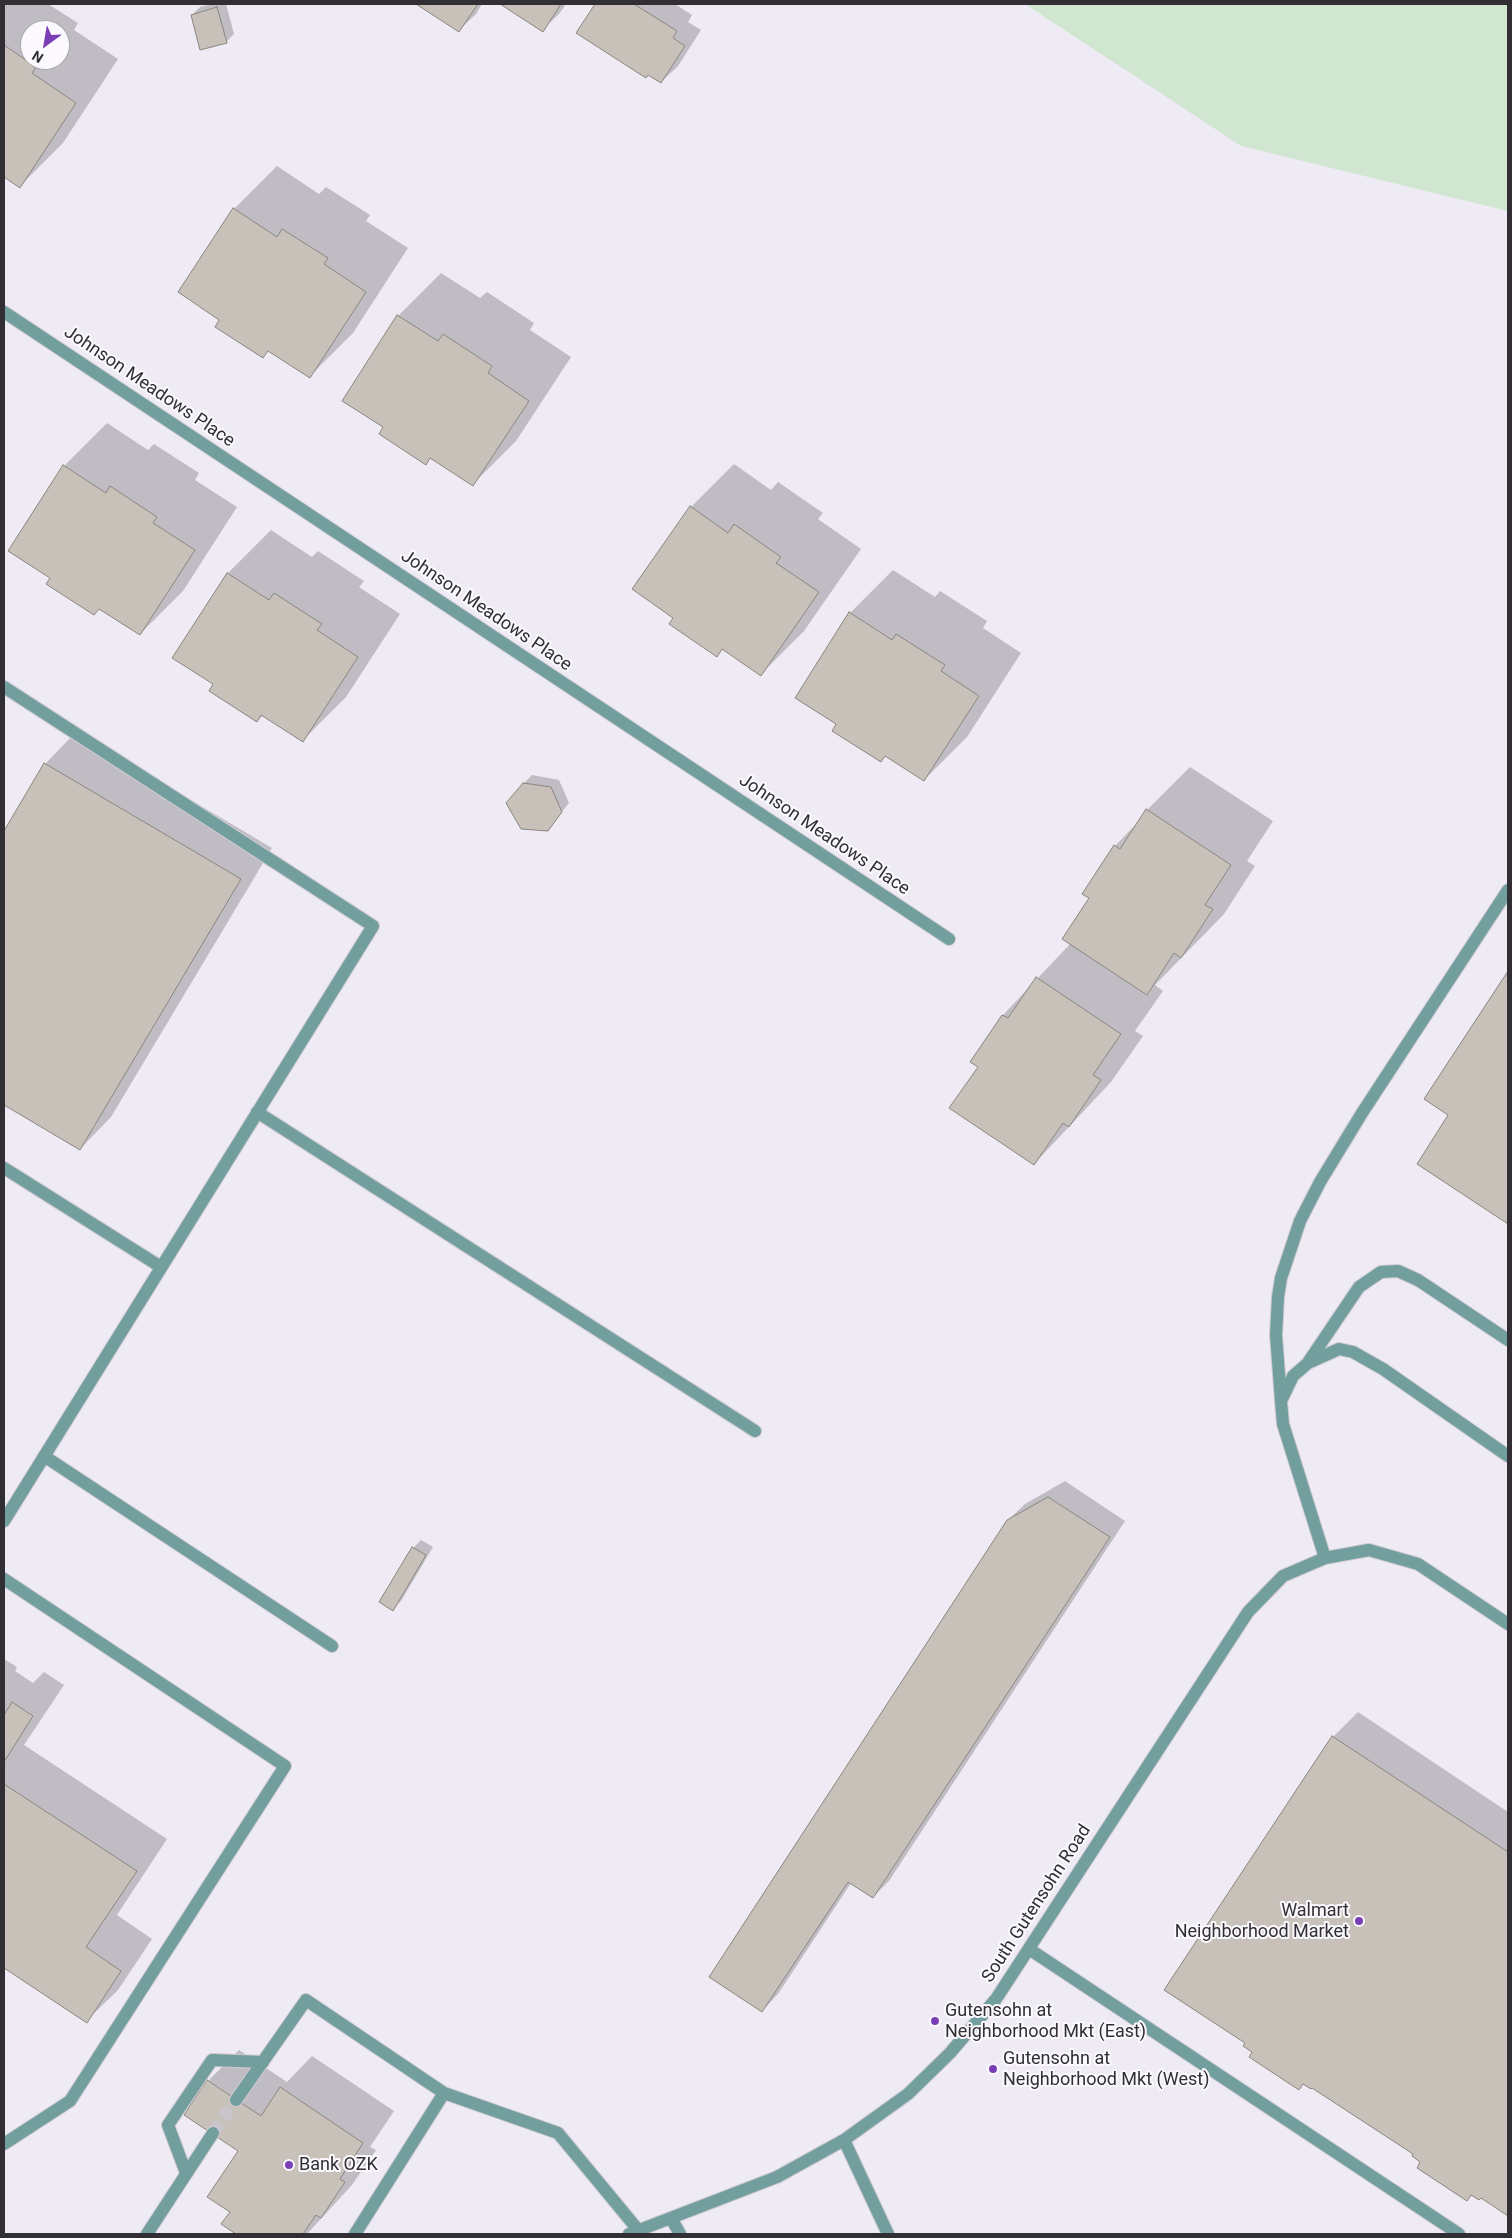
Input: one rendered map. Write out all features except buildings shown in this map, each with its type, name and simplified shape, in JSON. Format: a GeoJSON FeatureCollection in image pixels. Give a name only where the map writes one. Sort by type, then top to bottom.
{"type":"FeatureCollection","features":[{"type":"Feature","properties":{"kind":"street","name":"Johnson Meadows Place"},"geometry":{"type":"LineString","coordinates":[[4,312],[949,939]]}},
{"type":"Feature","properties":{"kind":"street"},"geometry":{"type":"LineString","coordinates":[[4,687],[373,926],[4,1521]]}},
{"type":"Feature","properties":{"kind":"street"},"geometry":{"type":"LineString","coordinates":[[1325,1558],[1284,1424],[1276,1335],[1281,1278],[1300,1221],[1320,1182],[1362,1113],[1508,890]]}},
{"type":"Feature","properties":{"kind":"street"},"geometry":{"type":"LineString","coordinates":[[258,1112],[755,1431]]}},
{"type":"Feature","properties":{"kind":"street"},"geometry":{"type":"LineString","coordinates":[[4,1168],[161,1267]]}},
{"type":"Feature","properties":{"kind":"street"},"geometry":{"type":"LineString","coordinates":[[1308,1364],[1359,1286],[1381,1272],[1398,1271],[1418,1280],[1508,1340]]}},
{"type":"Feature","properties":{"kind":"street"},"geometry":{"type":"LineString","coordinates":[[1281,1401],[1293,1376],[1308,1364],[1339,1349],[1353,1352],[1383,1369],[1508,1456]]}},
{"type":"Feature","properties":{"kind":"street"},"geometry":{"type":"LineString","coordinates":[[44,1456],[332,1646]]}},
{"type":"Feature","properties":{"kind":"street","name":"South Gutensohn Road"},"geometry":{"type":"LineString","coordinates":[[634,2232],[777,2177],[844,2140],[908,2094],[950,2053],[996,1999],[1248,1612],[1283,1576],[1325,1558],[1370,1550],[1418,1564],[1508,1624]]}},
{"type":"Feature","properties":{"kind":"street"},"geometry":{"type":"LineString","coordinates":[[4,1578],[285,1766],[70,2101],[4,2144]]}},
{"type":"Feature","properties":{"kind":"street"},"geometry":{"type":"LineString","coordinates":[[1029,1949],[1459,2234]]}},
{"type":"Feature","properties":{"kind":"street"},"geometry":{"type":"LineString","coordinates":[[236,2100],[306,2000],[444,2094],[558,2133],[634,2232]]}},
{"type":"Feature","properties":{"kind":"street"},"geometry":{"type":"LineString","coordinates":[[186,2173],[168,2125],[212,2060],[263,2062]]}},
{"type":"Feature","properties":{"kind":"street"},"geometry":{"type":"LineString","coordinates":[[355,2234],[444,2094]]}},
{"type":"Feature","properties":{"kind":"street"},"geometry":{"type":"LineString","coordinates":[[147,2234],[213,2134]]}},
{"type":"Feature","properties":{"kind":"street"},"geometry":{"type":"LineString","coordinates":[[844,2140],[888,2234]]}},
{"type":"Feature","properties":{"kind":"street"},"geometry":{"type":"LineString","coordinates":[[672,2218],[680,2234]]}},
{"type":"Feature","properties":{"kind":"green space"},"geometry":{"type":"Polygon","coordinates":[[[1025,4],[1508,4],[1508,211],[1241,146],[1025,4]]]}},
{"type":"Feature","properties":{"kind":"tunnel"},"geometry":{"type":"LineString","coordinates":[[213,2133],[236,2100]]}},
{"type":"Feature","properties":{"kind":"place","name":"Walmart Neighborhood Market"},"geometry":{"type":"Point","coordinates":[1359,1921]}},
{"type":"Feature","properties":{"kind":"place","name":"Gutensohn at Neighborhood Mkt (East)"},"geometry":{"type":"Point","coordinates":[935,2021]}},
{"type":"Feature","properties":{"kind":"place","name":"Gutensohn at Neighborhood Mkt (West)"},"geometry":{"type":"Point","coordinates":[993,2069]}},
{"type":"Feature","properties":{"kind":"place","name":"Bank OZK"},"geometry":{"type":"Point","coordinates":[289,2165]}}]}
